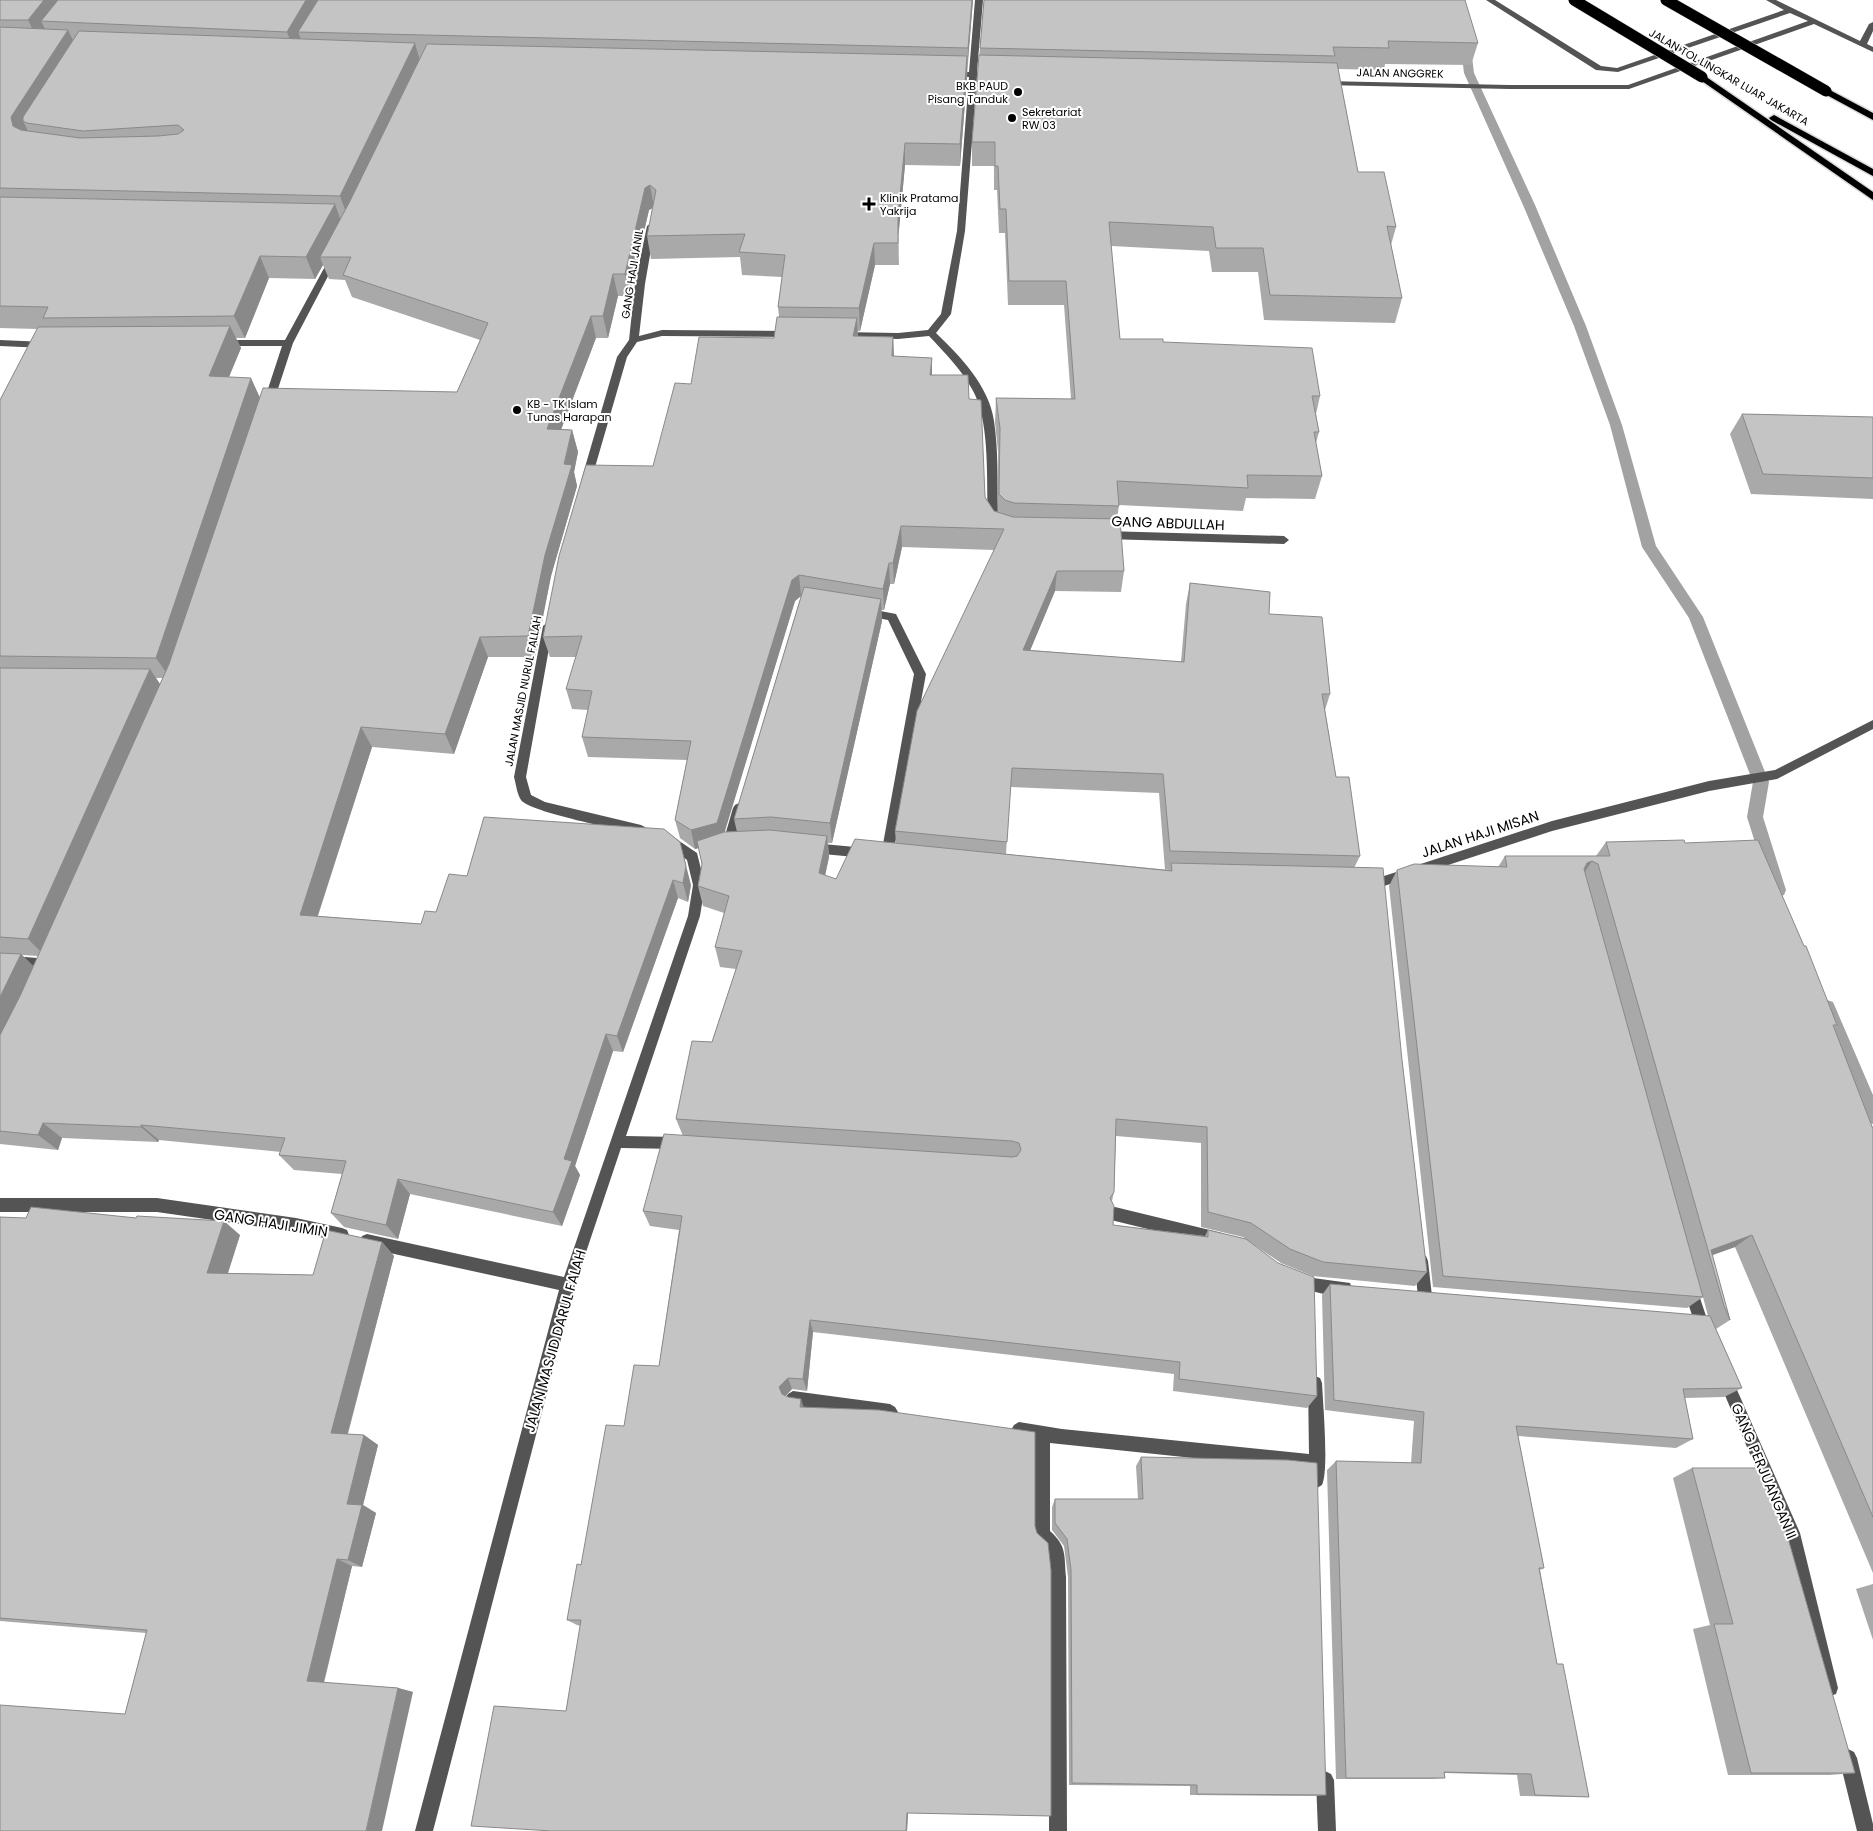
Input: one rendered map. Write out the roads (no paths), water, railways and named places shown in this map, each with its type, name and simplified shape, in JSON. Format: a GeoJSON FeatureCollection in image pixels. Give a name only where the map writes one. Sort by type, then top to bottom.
{"type":"FeatureCollection","features":[{"type":"Feature","properties":{"kind":"highway","name":"JALAN TOL LINGKAR LUAR JAKARTA"},"geometry":{"type":"LineString","coordinates":[[1574,0],[1702,77],[1873,173]]}},
{"type":"Feature","properties":{"kind":"highway"},"geometry":{"type":"LineString","coordinates":[[1666,0],[1873,117]]}},
{"type":"Feature","properties":{"kind":"highway"},"geometry":{"type":"LineString","coordinates":[[1702,77],[1873,197]]}},
{"type":"Feature","properties":{"kind":"street"},"geometry":{"type":"LineString","coordinates":[[829,335],[898,336],[931,333],[946,314],[961,230],[979,0],[974,0]]}},
{"type":"Feature","properties":{"kind":"street"},"geometry":{"type":"LineString","coordinates":[[1490,0],[1599,68],[1606,70],[1618,70],[1790,10]]}},
{"type":"Feature","properties":{"kind":"street"},"geometry":{"type":"LineString","coordinates":[[1770,0],[1873,50]]}},
{"type":"Feature","properties":{"kind":"street","name":"JALAN ANGGREK"},"geometry":{"type":"LineString","coordinates":[[1311,82],[1509,87],[1629,87],[1814,22]]}},
{"type":"Feature","properties":{"kind":"street"},"geometry":{"type":"LineString","coordinates":[[1862,45],[1873,24]]}},
{"type":"Feature","properties":{"kind":"street"},"geometry":{"type":"LineString","coordinates":[[946,74],[1004,76]]}},
{"type":"Feature","properties":{"kind":"street","name":"GANG HAJI JANIL"},"geometry":{"type":"LineString","coordinates":[[634,340],[640,284],[654,212]]}},
{"type":"Feature","properties":{"kind":"street"},"geometry":{"type":"LineString","coordinates":[[263,419],[288,343],[338,249]]}},
{"type":"Feature","properties":{"kind":"street"},"geometry":{"type":"LineString","coordinates":[[583,491],[622,357],[634,340],[662,333],[799,334]]}},
{"type":"Feature","properties":{"kind":"street"},"geometry":{"type":"LineString","coordinates":[[931,333],[954,357],[981,397],[989,420],[991,518],[994,525],[1000,530]]}},
{"type":"Feature","properties":{"kind":"street"},"geometry":{"type":"LineString","coordinates":[[0,343],[51,345]]}},
{"type":"Feature","properties":{"kind":"street"},"geometry":{"type":"LineString","coordinates":[[209,344],[288,343]]}},
{"type":"Feature","properties":{"kind":"street","name":"GANG ABDULLAH"},"geometry":{"type":"LineString","coordinates":[[1097,535],[1284,540]]}},
{"type":"Feature","properties":{"kind":"street"},"geometry":{"type":"LineString","coordinates":[[802,847],[892,856],[920,674],[892,616],[855,611]]}},
{"type":"Feature","properties":{"kind":"street","name":"JALAN MASJID NURUL FALLAH"},"geometry":{"type":"LineString","coordinates":[[550,615],[520,777],[526,798],[542,806],[666,837],[698,855]]}},
{"type":"Feature","properties":{"kind":"street","name":"JALAN HAJI MISAN"},"geometry":{"type":"LineString","coordinates":[[1352,881],[1382,887],[1552,826],[1709,786],[1777,774],[1873,724]]}},
{"type":"Feature","properties":{"kind":"street"},"geometry":{"type":"LineString","coordinates":[[728,847],[742,799]]}},
{"type":"Feature","properties":{"kind":"street","name":"JALAN MASJID DARUL FALAH"},"geometry":{"type":"LineString","coordinates":[[424,1831],[443,1751],[568,1285],[694,916],[699,885],[698,855]]}},
{"type":"Feature","properties":{"kind":"street"},"geometry":{"type":"LineString","coordinates":[[0,962],[52,960],[44,980]]}},
{"type":"Feature","properties":{"kind":"street"},"geometry":{"type":"LineString","coordinates":[[616,1142],[696,1145]]}},
{"type":"Feature","properties":{"kind":"street","name":"GANG HAJI JIMIN"},"geometry":{"type":"LineString","coordinates":[[0,1204],[166,1206],[296,1225],[568,1285]]}},
{"type":"Feature","properties":{"kind":"street"},"geometry":{"type":"LineString","coordinates":[[1115,1214],[1233,1243]]}},
{"type":"Feature","properties":{"kind":"street"},"geometry":{"type":"LineString","coordinates":[[1407,1294],[1430,1297],[1420,1249]]}},
{"type":"Feature","properties":{"kind":"street"},"geometry":{"type":"LineString","coordinates":[[1686,1270],[1694,1317],[1710,1344]]}},
{"type":"Feature","properties":{"kind":"street"},"geometry":{"type":"LineString","coordinates":[[1283,1273],[1313,1285],[1360,1290]]}},
{"type":"Feature","properties":{"kind":"street"},"geometry":{"type":"LineString","coordinates":[[1313,1285],[1313,1305]]}},
{"type":"Feature","properties":{"kind":"street","name":"GANG PERJUANGAN II"},"geometry":{"type":"LineString","coordinates":[[1718,1362],[1792,1533],[1835,1706]]}},
{"type":"Feature","properties":{"kind":"street"},"geometry":{"type":"LineString","coordinates":[[1315,1364],[1318,1493]]}},
{"type":"Feature","properties":{"kind":"street"},"geometry":{"type":"LineString","coordinates":[[793,1399],[908,1415]]}},
{"type":"Feature","properties":{"kind":"street"},"geometry":{"type":"LineString","coordinates":[[1004,1428],[1317,1463]]}},
{"type":"Feature","properties":{"kind":"street"},"geometry":{"type":"LineString","coordinates":[[1042,1433],[1042,1534],[1055,1546],[1058,1576],[1058,1831]]}},
{"type":"Feature","properties":{"kind":"street"},"geometry":{"type":"LineString","coordinates":[[1844,1744],[1866,1831]]}},
{"type":"Feature","properties":{"kind":"street"},"geometry":{"type":"LineString","coordinates":[[1325,1761],[1327,1831]]}},
{"type":"Feature","properties":{"kind":"waterway"},"geometry":{"type":"LineString","coordinates":[[1460,0],[1469,73],[1529,205],[1580,326],[1616,425],[1649,547],[1696,617],[1761,782],[1755,817],[1778,890]]}},
{"type":"Feature","properties":{"kind":"waterway"},"geometry":{"type":"LineString","coordinates":[[1827,1007],[1873,1116]]}},
{"type":"Feature","properties":{"kind":"place","name":"BKB PAUD Pisang Tanduk"},"geometry":{"type":"Point","coordinates":[1018,92]}},
{"type":"Feature","properties":{"kind":"place","name":"Sekretariat RW 03"},"geometry":{"type":"Point","coordinates":[1012,118]}},
{"type":"Feature","properties":{"kind":"place","name":"Klinik Pratama Yakrija"},"geometry":{"type":"Point","coordinates":[869,204]}},
{"type":"Feature","properties":{"kind":"place","name":"KB - TK Islam Tunas Harapan"},"geometry":{"type":"Point","coordinates":[517,410]}}]}
